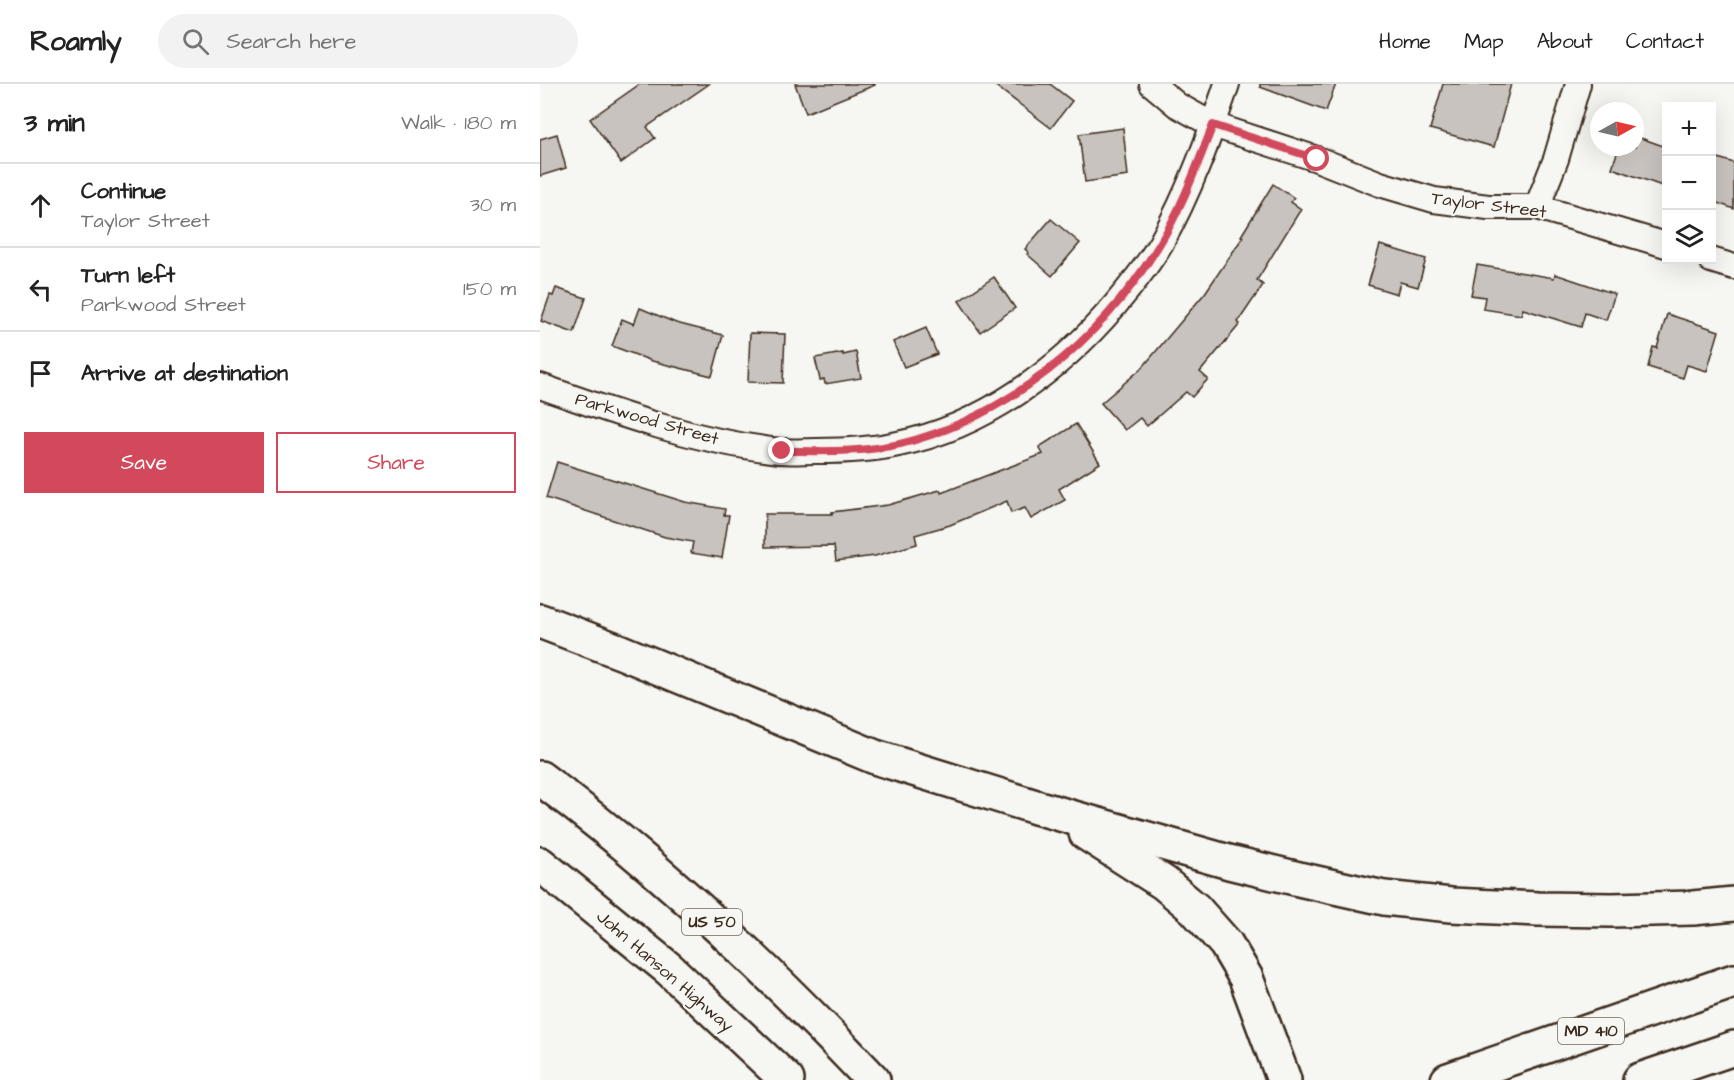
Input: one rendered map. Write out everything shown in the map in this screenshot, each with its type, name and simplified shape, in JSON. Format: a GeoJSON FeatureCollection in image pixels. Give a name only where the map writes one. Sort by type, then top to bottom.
{"type":"FeatureCollection","features":[{"type":"Feature","properties":{"kind":"main road"},"geometry":{"type":"LineString","coordinates":[[540,621],[875,757],[1039,808],[1229,862],[1384,898],[1451,905],[1538,909],[1692,908],[1734,904]]}},
{"type":"Feature","properties":{"kind":"main road","name":"US 50"},"geometry":{"type":"LineString","coordinates":[[540,778],[660,874],[735,942],[873,1080]]}},
{"type":"Feature","properties":{"kind":"main road"},"geometry":{"type":"LineString","coordinates":[[1039,808],[1095,837],[1164,883],[1195,909],[1226,944],[1246,978],[1284,1080]]}},
{"type":"Feature","properties":{"kind":"main road","name":"John Hanson Highway"},"geometry":{"type":"LineString","coordinates":[[540,864],[669,969],[787,1080]]}},
{"type":"Feature","properties":{"kind":"main road","name":"MD 410"},"geometry":{"type":"LineString","coordinates":[[1448,1080],[1734,981]]}},
{"type":"Feature","properties":{"kind":"main road"},"geometry":{"type":"LineString","coordinates":[[1640,1080],[1673,1073],[1734,1048]]}},
{"type":"Feature","properties":{"kind":"street","name":"Taylor Street"},"geometry":{"type":"LineString","coordinates":[[1152,84],[1177,105],[1213,125],[1317,159],[1380,184],[1434,200],[1488,207],[1537,207],[1662,244]]}},
{"type":"Feature","properties":{"kind":"street","name":"Parkwood Street"},"geometry":{"type":"LineString","coordinates":[[540,386],[709,440],[782,451],[844,451],[898,444],[948,429],[988,410],[1036,381],[1070,353],[1105,317],[1135,281],[1161,243],[1189,186],[1227,84]]}},
{"type":"Feature","properties":{"kind":"street"},"geometry":{"type":"LineString","coordinates":[[1537,207],[1556,159],[1578,84]]}},
{"type":"Feature","properties":{"kind":"street"},"geometry":{"type":"LineString","coordinates":[[1716,262],[1734,267]]}},
{"type":"Feature","properties":{"kind":"building"},"geometry":{"type":"Polygon","coordinates":[[[640,84],[709,84],[647,127],[655,138],[621,163],[590,119],[640,84]]]}},
{"type":"Feature","properties":{"kind":"building"},"geometry":{"type":"Polygon","coordinates":[[[795,84],[875,84],[875,85],[806,113],[795,84]]]}},
{"type":"Feature","properties":{"kind":"building"},"geometry":{"type":"Polygon","coordinates":[[[993,84],[1050,84],[1072,101],[1051,128],[993,84]]]}},
{"type":"Feature","properties":{"kind":"building"},"geometry":{"type":"Polygon","coordinates":[[[1260,84],[1336,84],[1326,111],[1260,87],[1260,84]]]}},
{"type":"Feature","properties":{"kind":"building"},"geometry":{"type":"Polygon","coordinates":[[[1443,84],[1511,84],[1494,147],[1430,129],[1443,84]]]}},
{"type":"Feature","properties":{"kind":"building"},"geometry":{"type":"Polygon","coordinates":[[[1123,128],[1128,176],[1085,182],[1079,134],[1123,128]]]}},
{"type":"Feature","properties":{"kind":"building"},"geometry":{"type":"Polygon","coordinates":[[[557,134],[566,168],[540,176],[540,139],[557,134]]]}},
{"type":"Feature","properties":{"kind":"building"},"geometry":{"type":"Polygon","coordinates":[[[1644,139],[1662,146],[1662,186],[1612,168],[1616,156],[1644,156],[1644,139]]]}},
{"type":"Feature","properties":{"kind":"building"},"geometry":{"type":"Polygon","coordinates":[[[1716,157],[1734,163],[1734,209],[1716,202],[1716,157]]]}},
{"type":"Feature","properties":{"kind":"building"},"geometry":{"type":"Polygon","coordinates":[[[1273,184],[1294,198],[1291,202],[1301,209],[1257,280],[1263,285],[1238,322],[1240,324],[1200,372],[1208,379],[1192,397],[1186,392],[1147,426],[1140,418],[1125,430],[1101,403],[1142,368],[1205,293],[1243,237],[1241,236],[1273,184]]]}},
{"type":"Feature","properties":{"kind":"building"},"geometry":{"type":"Polygon","coordinates":[[[1051,219],[1080,243],[1052,276],[1027,254],[1029,253],[1025,249],[1051,219]]]}},
{"type":"Feature","properties":{"kind":"building"},"geometry":{"type":"Polygon","coordinates":[[[1380,245],[1426,259],[1418,287],[1400,282],[1397,294],[1368,285],[1380,245]]]}},
{"type":"Feature","properties":{"kind":"building"},"geometry":{"type":"Polygon","coordinates":[[[1477,265],[1554,278],[1555,274],[1615,294],[1606,320],[1585,313],[1581,327],[1523,309],[1521,315],[1483,309],[1485,297],[1471,295],[1477,265]]]}},
{"type":"Feature","properties":{"kind":"building"},"geometry":{"type":"Polygon","coordinates":[[[994,277],[1015,308],[980,332],[959,301],[994,277]]]}},
{"type":"Feature","properties":{"kind":"building"},"geometry":{"type":"Polygon","coordinates":[[[556,288],[586,298],[574,333],[541,321],[550,295],[553,296],[556,288]]]}},
{"type":"Feature","properties":{"kind":"building"},"geometry":{"type":"Polygon","coordinates":[[[640,308],[676,323],[723,335],[712,376],[652,361],[612,346],[622,319],[634,324],[640,308]]]}},
{"type":"Feature","properties":{"kind":"building"},"geometry":{"type":"Polygon","coordinates":[[[1667,314],[1719,331],[1707,371],[1687,365],[1683,378],[1648,367],[1653,347],[1657,348],[1667,314]]]}},
{"type":"Feature","properties":{"kind":"building"},"geometry":{"type":"Polygon","coordinates":[[[926,328],[937,354],[904,367],[893,342],[926,328]]]}},
{"type":"Feature","properties":{"kind":"building"},"geometry":{"type":"Polygon","coordinates":[[[750,333],[785,334],[783,383],[748,382],[750,333]]]}},
{"type":"Feature","properties":{"kind":"building"},"geometry":{"type":"Polygon","coordinates":[[[856,352],[861,378],[825,384],[824,379],[820,380],[815,358],[856,352]]]}},
{"type":"Feature","properties":{"kind":"building"},"geometry":{"type":"Polygon","coordinates":[[[1076,424],[1100,463],[1059,489],[1065,500],[1031,519],[1025,508],[1011,513],[1007,501],[950,525],[915,535],[917,544],[875,556],[836,561],[834,546],[765,547],[765,514],[832,514],[832,512],[888,505],[940,490],[941,493],[1043,454],[1039,447],[1076,424]]]}},
{"type":"Feature","properties":{"kind":"building"},"geometry":{"type":"Polygon","coordinates":[[[557,462],[685,502],[725,509],[724,515],[729,515],[722,558],[691,553],[693,542],[665,537],[546,498],[557,462]]]}},
{"type":"Feature","properties":{"kind":"route"},"geometry":{"type":"LineString","coordinates":[[782,451],[844,451],[898,444],[948,429],[988,410],[1036,381],[1070,353],[1105,317],[1135,281],[1161,243],[1189,186],[1213,125],[1317,159]]}}]}
